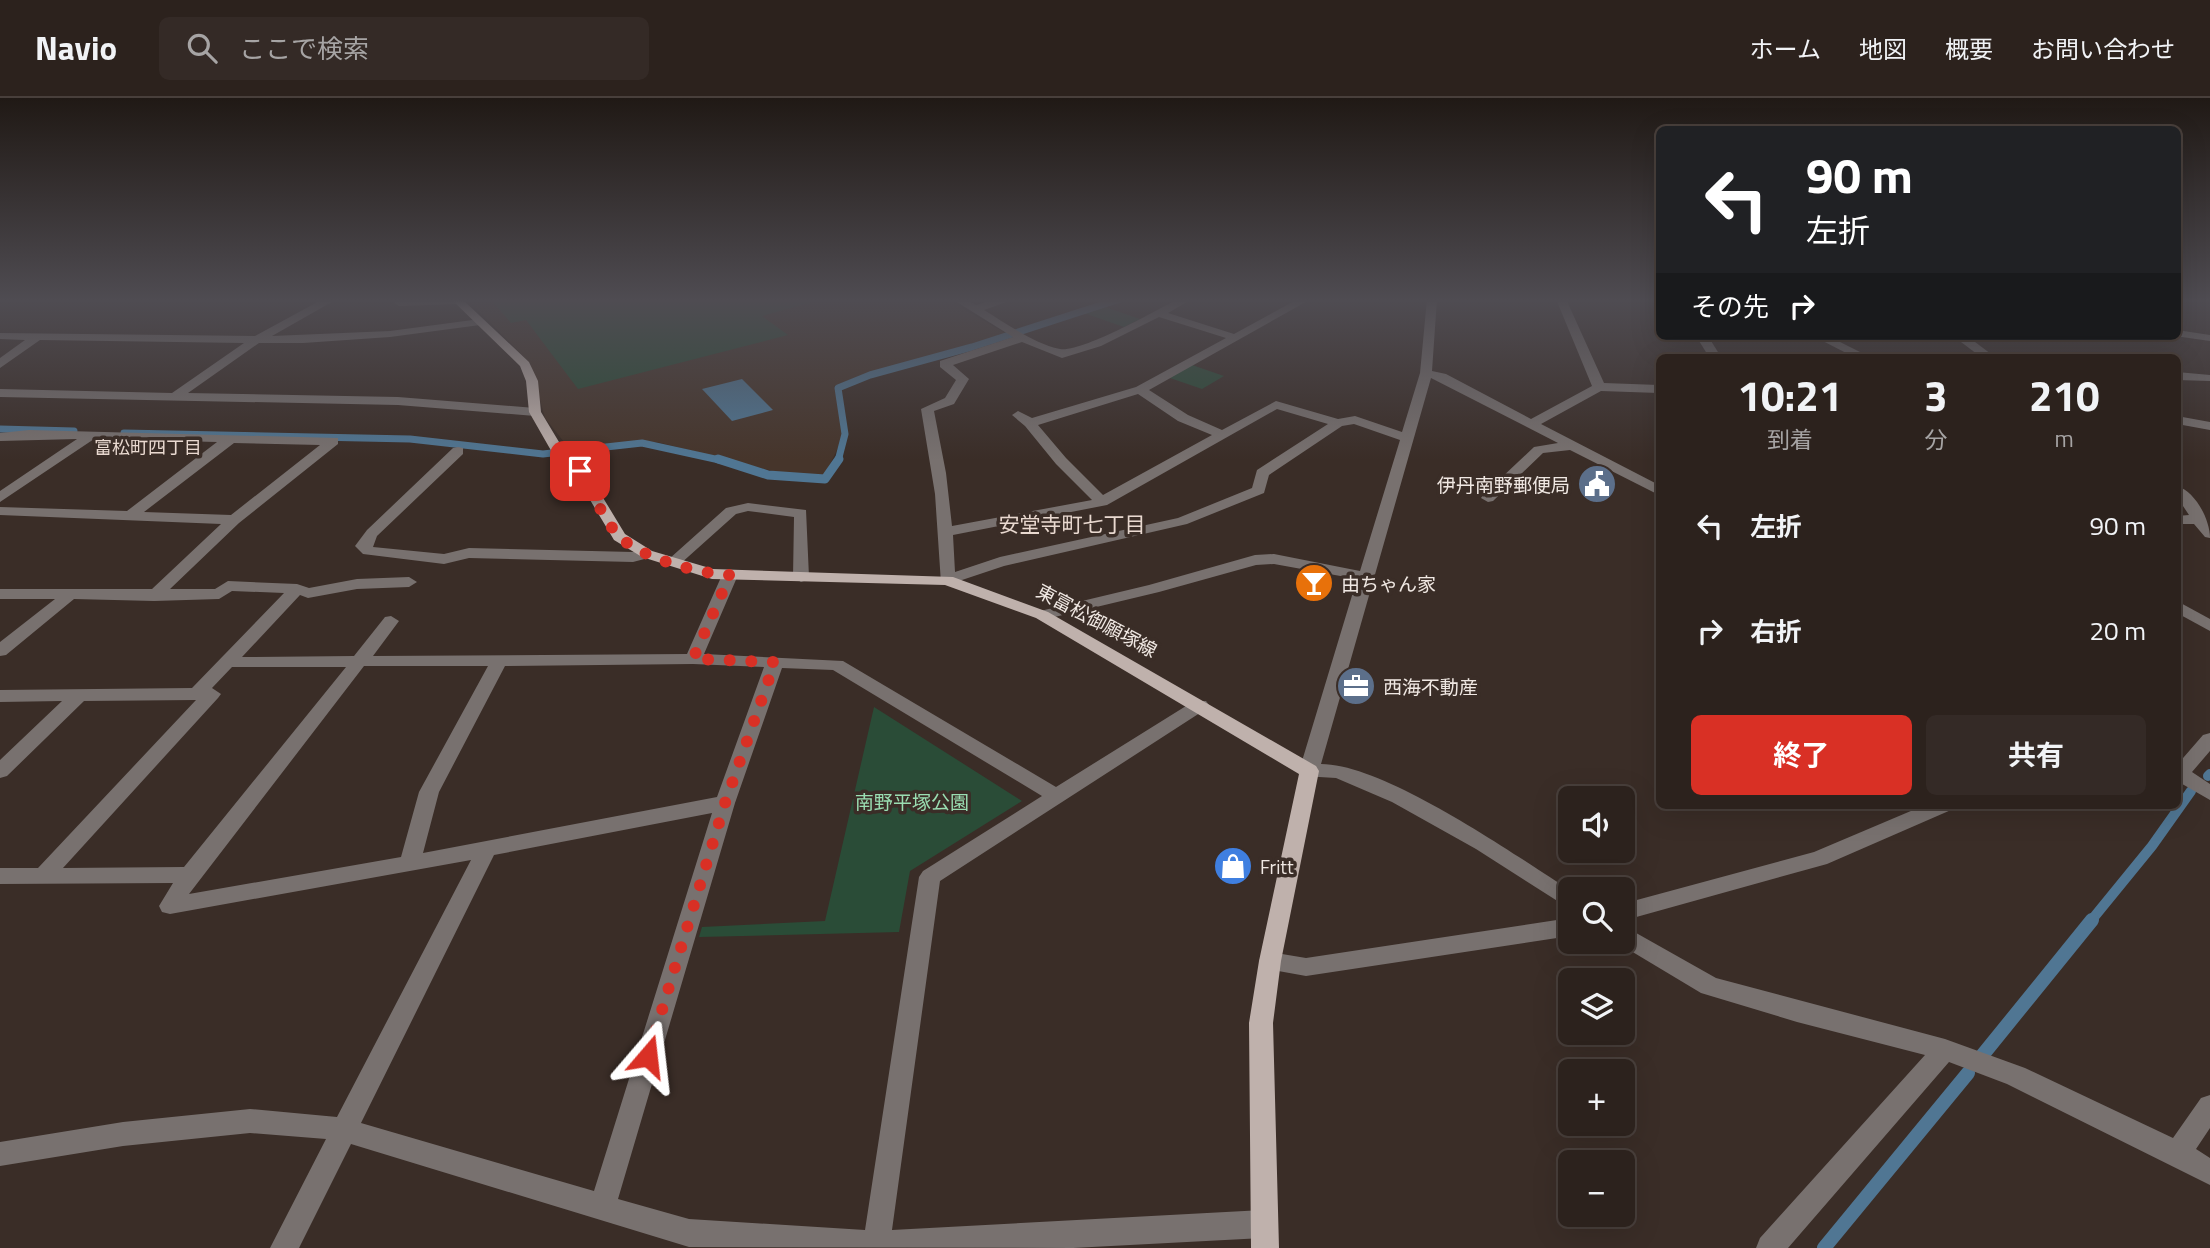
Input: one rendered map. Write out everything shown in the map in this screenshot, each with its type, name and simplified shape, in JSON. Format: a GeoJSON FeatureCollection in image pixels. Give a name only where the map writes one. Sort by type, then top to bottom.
{"type":"FeatureCollection","features":[{"type":"Feature","properties":{"kind":"main road","name":"東富松御願塚線"},"geometry":{"type":"LineString","coordinates":[[512,353],[525,365],[531,381],[535,412],[559,451],[580,471],[620,537],[647,554],[712,574],[947,579],[1042,615],[1309,771]]}},
{"type":"Feature","properties":{"kind":"main road"},"geometry":{"type":"LineString","coordinates":[[1264,1236],[1261,1023],[1270,961],[1309,771]]}},
{"type":"Feature","properties":{"kind":"street"},"geometry":{"type":"LineString","coordinates":[[0,364],[15,353]]}},
{"type":"Feature","properties":{"kind":"street"},"geometry":{"type":"LineString","coordinates":[[175,396],[238,353]]}},
{"type":"Feature","properties":{"kind":"street"},"geometry":{"type":"LineString","coordinates":[[978,353],[944,364],[963,379],[950,401],[927,409],[940,464],[947,532],[947,579],[1000,562],[1142,532],[1216,508],[1259,490],[1262,473],[1338,423],[1354,420],[1405,437]]}},
{"type":"Feature","properties":{"kind":"street"},"geometry":{"type":"LineString","coordinates":[[1102,502],[1024,419],[1140,390],[1209,353]]}},
{"type":"Feature","properties":{"kind":"street"},"geometry":{"type":"LineString","coordinates":[[1428,353],[1426,373],[1364,576],[1309,771],[1338,771],[1399,797],[1483,844],[1558,893]]}},
{"type":"Feature","properties":{"kind":"street"},"geometry":{"type":"LineString","coordinates":[[1584,353],[1599,387]]}},
{"type":"Feature","properties":{"kind":"street"},"geometry":{"type":"LineString","coordinates":[[1426,373],[1442,377],[1656,489]]}},
{"type":"Feature","properties":{"kind":"street"},"geometry":{"type":"LineString","coordinates":[[2181,376],[2209,378]]}},
{"type":"Feature","properties":{"kind":"street"},"geometry":{"type":"LineString","coordinates":[[1532,423],[1599,387],[1656,389]]}},
{"type":"Feature","properties":{"kind":"street"},"geometry":{"type":"LineString","coordinates":[[1140,390],[1183,418],[1221,434]]}},
{"type":"Feature","properties":{"kind":"street"},"geometry":{"type":"LineString","coordinates":[[0,393],[398,401],[535,412]]}},
{"type":"Feature","properties":{"kind":"street"},"geometry":{"type":"LineString","coordinates":[[947,532],[1102,502],[1276,405],[1338,423]]}},
{"type":"Feature","properties":{"kind":"street"},"geometry":{"type":"LineString","coordinates":[[2181,421],[2210,426]]}},
{"type":"Feature","properties":{"kind":"street"},"geometry":{"type":"LineString","coordinates":[[0,437],[29,434],[333,441],[234,520],[154,596]]}},
{"type":"Feature","properties":{"kind":"street"},"geometry":{"type":"LineString","coordinates":[[0,498],[92,435]]}},
{"type":"Feature","properties":{"kind":"street"},"geometry":{"type":"LineString","coordinates":[[130,516],[231,438]]}},
{"type":"Feature","properties":{"kind":"street"},"geometry":{"type":"LineString","coordinates":[[1488,498],[1539,450],[1574,445]]}},
{"type":"Feature","properties":{"kind":"street"},"geometry":{"type":"LineString","coordinates":[[458,451],[372,533],[363,546],[368,551],[444,559],[480,553],[618,557],[647,554]]}},
{"type":"Feature","properties":{"kind":"street"},"geometry":{"type":"LineString","coordinates":[[0,486],[16,486]]}},
{"type":"Feature","properties":{"kind":"street"},"geometry":{"type":"LineString","coordinates":[[2181,494],[2194,507],[2197,519],[2210,534]]}},
{"type":"Feature","properties":{"kind":"street"},"geometry":{"type":"LineString","coordinates":[[674,562],[731,511],[748,507],[801,513],[801,577]]}},
{"type":"Feature","properties":{"kind":"street"},"geometry":{"type":"LineString","coordinates":[[0,511],[234,520]]}},
{"type":"Feature","properties":{"kind":"street"},"geometry":{"type":"LineString","coordinates":[[2181,520],[2197,519]]}},
{"type":"Feature","properties":{"kind":"street"},"geometry":{"type":"LineString","coordinates":[[1042,615],[1153,589],[1255,560],[1274,559],[1364,576]]}},
{"type":"Feature","properties":{"kind":"street"},"geometry":{"type":"LineString","coordinates":[[693,659],[730,575]]}},
{"type":"Feature","properties":{"kind":"street"},"geometry":{"type":"LineString","coordinates":[[0,594],[219,594],[228,586],[297,589],[308,593],[357,584],[409,582]]}},
{"type":"Feature","properties":{"kind":"street"},"geometry":{"type":"LineString","coordinates":[[197,694],[297,589]]}},
{"type":"Feature","properties":{"kind":"street"},"geometry":{"type":"LineString","coordinates":[[0,651],[68,596]]}},
{"type":"Feature","properties":{"kind":"street"},"geometry":{"type":"LineString","coordinates":[[2181,608],[2210,626]]}},
{"type":"Feature","properties":{"kind":"street"},"geometry":{"type":"LineString","coordinates":[[391,621],[190,875],[170,906],[725,803]]}},
{"type":"Feature","properties":{"kind":"street"},"geometry":{"type":"LineString","coordinates":[[228,662],[693,659],[837,665],[1056,796]]}},
{"type":"Feature","properties":{"kind":"street"},"geometry":{"type":"LineString","coordinates":[[410,862],[429,792],[499,661]]}},
{"type":"Feature","properties":{"kind":"street"},"geometry":{"type":"LineString","coordinates":[[602,1208],[725,803],[775,662]]}},
{"type":"Feature","properties":{"kind":"street"},"geometry":{"type":"LineString","coordinates":[[0,696],[212,694],[44,875]]}},
{"type":"Feature","properties":{"kind":"street"},"geometry":{"type":"LineString","coordinates":[[0,771],[79,695]]}},
{"type":"Feature","properties":{"kind":"street"},"geometry":{"type":"LineString","coordinates":[[876,1246],[930,877],[1200,705]]}},
{"type":"Feature","properties":{"kind":"street"},"geometry":{"type":"LineString","coordinates":[[2181,770],[2210,739]]}},
{"type":"Feature","properties":{"kind":"street"},"geometry":{"type":"LineString","coordinates":[[2181,775],[2210,793]]}},
{"type":"Feature","properties":{"kind":"street"},"geometry":{"type":"LineString","coordinates":[[1635,909],[1820,858],[1935,809]]}},
{"type":"Feature","properties":{"kind":"street"},"geometry":{"type":"LineString","coordinates":[[284,1248],[342,1129],[487,849]]}},
{"type":"Feature","properties":{"kind":"street"},"geometry":{"type":"LineString","coordinates":[[0,876],[190,875]]}},
{"type":"Feature","properties":{"kind":"street"},"geometry":{"type":"LineString","coordinates":[[1270,961],[1306,967],[1558,929]]}},
{"type":"Feature","properties":{"kind":"street"},"geometry":{"type":"LineString","coordinates":[[1635,942],[1709,986],[1945,1050],[2016,1076],[2178,1153],[2210,1172]]}},
{"type":"Feature","properties":{"kind":"street"},"geometry":{"type":"LineString","coordinates":[[1770,1248],[1945,1050]]}},
{"type":"Feature","properties":{"kind":"street"},"geometry":{"type":"LineString","coordinates":[[2178,1153],[2210,1106]]}},
{"type":"Feature","properties":{"kind":"street"},"geometry":{"type":"LineString","coordinates":[[0,1154],[123,1134],[250,1121],[342,1129],[689,1233],[876,1246],[1264,1236]]}},
{"type":"Feature","properties":{"kind":"shaded area"},"geometry":{"type":"Polygon","coordinates":[[[520,353],[941,353],[865,374],[834,386],[845,433],[825,475],[785,474],[657,442],[568,447],[545,418],[530,363],[520,353]]]}},
{"type":"Feature","properties":{"kind":"green space"},"geometry":{"type":"Polygon","coordinates":[[[551,353],[719,353],[578,389],[551,353]]]}},
{"type":"Feature","properties":{"kind":"green space"},"geometry":{"type":"Polygon","coordinates":[[[1192,365],[1224,376],[1202,389],[1170,378],[1192,365]]]}},
{"type":"Feature","properties":{"kind":"green space","name":"南野平塚公園"},"geometry":{"type":"Polygon","coordinates":[[[874,707],[1022,801],[910,871],[899,932],[699,937],[702,927],[825,921],[874,707]]]}},
{"type":"Feature","properties":{"kind":"water"},"geometry":{"type":"Polygon","coordinates":[[[742,379],[773,410],[732,421],[702,389],[742,379]]]}},
{"type":"Feature","properties":{"kind":"waterway"},"geometry":{"type":"LineString","coordinates":[[838,460],[845,434],[838,388],[870,375],[951,353]]}},
{"type":"Feature","properties":{"kind":"waterway"},"geometry":{"type":"LineString","coordinates":[[0,429],[74,431]]}},
{"type":"Feature","properties":{"kind":"waterway"},"geometry":{"type":"LineString","coordinates":[[124,433],[410,439],[543,454],[642,443],[724,461]]}},
{"type":"Feature","properties":{"kind":"waterway"},"geometry":{"type":"LineString","coordinates":[[718,459],[768,475],[825,479],[838,460]]}},
{"type":"Feature","properties":{"kind":"waterway"},"geometry":{"type":"LineString","coordinates":[[2181,805],[2191,791]]}},
{"type":"Feature","properties":{"kind":"waterway"},"geometry":{"type":"LineString","coordinates":[[2090,922],[2178,809]]}},
{"type":"Feature","properties":{"kind":"waterway"},"geometry":{"type":"LineString","coordinates":[[1981,1057],[2092,920]]}},
{"type":"Feature","properties":{"kind":"waterway"},"geometry":{"type":"LineString","coordinates":[[1824,1248],[1968,1073]]}},
{"type":"Feature","properties":{"kind":"place","name":"伊丹南野郵便局"},"geometry":{"type":"Point","coordinates":[1597,484]}},
{"type":"Feature","properties":{"kind":"place","name":"由ちゃん家"},"geometry":{"type":"Point","coordinates":[1314,583]}},
{"type":"Feature","properties":{"kind":"place","name":"西海不動産"},"geometry":{"type":"Point","coordinates":[1356,686]}},
{"type":"Feature","properties":{"kind":"place","name":"Fritt"},"geometry":{"type":"Point","coordinates":[1233,866]}},
{"type":"Feature","properties":{"kind":"district","name":"富松町四丁目"},"geometry":{"type":"Point","coordinates":[148,447]}},
{"type":"Feature","properties":{"kind":"district","name":"安堂寺町七丁目"},"geometry":{"type":"Point","coordinates":[1072,524]}},
{"type":"Feature","properties":{"kind":"route"},"geometry":{"type":"LineString","coordinates":[[580,471],[620,537],[647,554],[712,574],[730,575],[693,659],[775,662],[725,803],[648,1056]]}}]}
